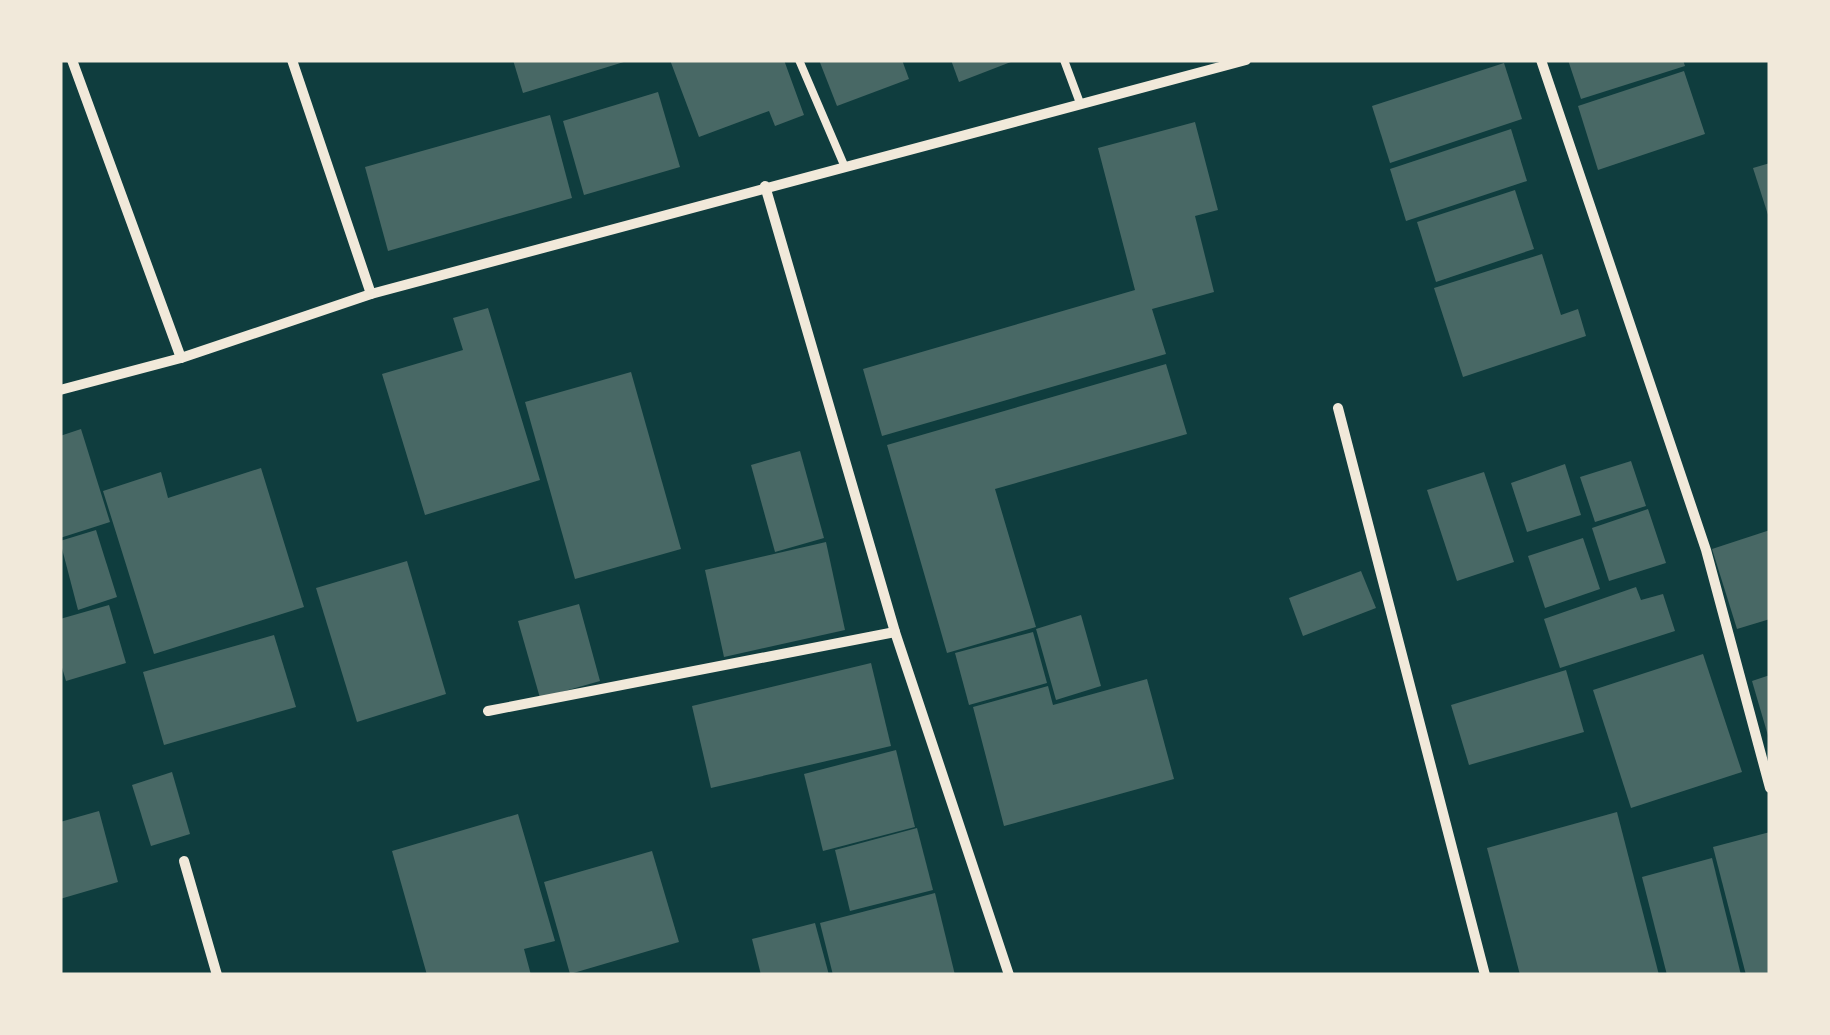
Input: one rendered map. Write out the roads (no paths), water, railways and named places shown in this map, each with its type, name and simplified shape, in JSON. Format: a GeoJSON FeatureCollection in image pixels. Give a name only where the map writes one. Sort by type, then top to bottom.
{"type":"FeatureCollection","features":[{"type":"Feature","properties":{"kind":"street"},"geometry":{"type":"LineString","coordinates":[[72,60],[181,358]]}},
{"type":"Feature","properties":{"kind":"street"},"geometry":{"type":"LineString","coordinates":[[292,60],[371,294]]}},
{"type":"Feature","properties":{"kind":"street"},"geometry":{"type":"LineString","coordinates":[[60,390],[181,358],[371,294],[1246,60]]}},
{"type":"Feature","properties":{"kind":"street"},"geometry":{"type":"LineString","coordinates":[[1542,60],[1706,550],[1770,788]]}},
{"type":"Feature","properties":{"kind":"street"},"geometry":{"type":"LineString","coordinates":[[765,186],[895,632],[1009,975]]}},
{"type":"Feature","properties":{"kind":"street"},"geometry":{"type":"LineString","coordinates":[[1338,408],[1485,975]]}},
{"type":"Feature","properties":{"kind":"street"},"geometry":{"type":"LineString","coordinates":[[488,711],[895,632]]}},
{"type":"Feature","properties":{"kind":"street"},"geometry":{"type":"LineString","coordinates":[[184,861],[217,975]]}},
{"type":"Feature","properties":{"kind":"lane"},"geometry":{"type":"LineString","coordinates":[[799,60],[844,165]]}},
{"type":"Feature","properties":{"kind":"lane"},"geometry":{"type":"LineString","coordinates":[[1064,60],[1080,102]]}}]}
